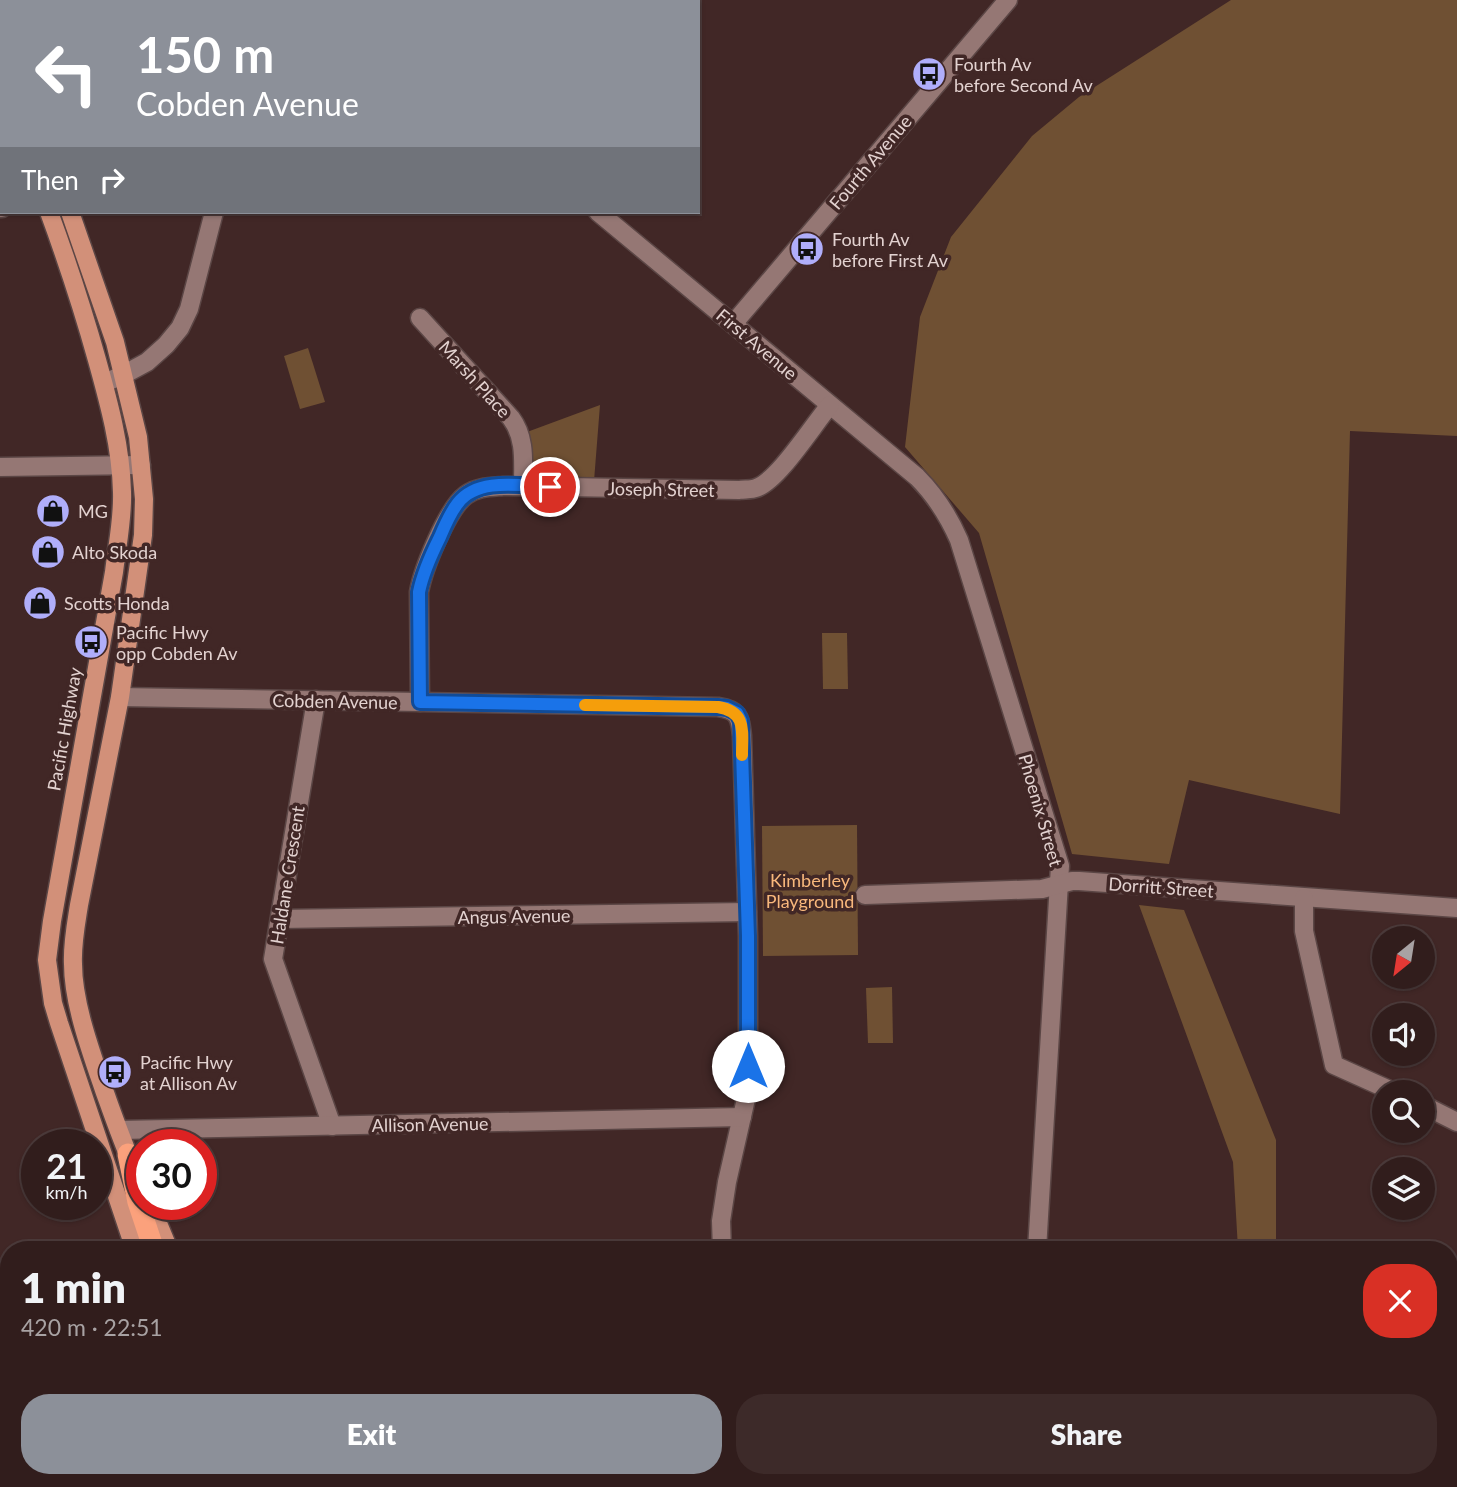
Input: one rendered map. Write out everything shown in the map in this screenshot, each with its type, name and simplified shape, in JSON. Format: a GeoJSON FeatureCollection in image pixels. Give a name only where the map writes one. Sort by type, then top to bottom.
{"type":"FeatureCollection","features":[{"type":"Feature","properties":{"kind":"highway"},"geometry":{"type":"LineString","coordinates":[[144,1220],[151,1241]]}},
{"type":"Feature","properties":{"kind":"main road","name":"Pacific Highway"},"geometry":{"type":"LineString","coordinates":[[50,214],[82,306],[104,383],[117,441],[122,517],[51,920],[47,960],[59,1023],[132,1241]]}},
{"type":"Feature","properties":{"kind":"main road"},"geometry":{"type":"LineString","coordinates":[[71,214],[115,342],[138,437],[144,499],[143,535],[120,697],[79,905],[73,966],[85,1032],[126,1149]]}},
{"type":"Feature","properties":{"kind":"main road"},"geometry":{"type":"LineString","coordinates":[[157,1220],[165,1241]]}},
{"type":"Feature","properties":{"kind":"street","name":"Fourth Avenue"},"geometry":{"type":"LineString","coordinates":[[733,324],[1008,0]]}},
{"type":"Feature","properties":{"kind":"street"},"geometry":{"type":"LineString","coordinates":[[104,383],[155,356],[186,319],[213,214]]}},
{"type":"Feature","properties":{"kind":"street","name":"First Avenue"},"geometry":{"type":"LineString","coordinates":[[600,214],[917,477]]}},
{"type":"Feature","properties":{"kind":"street","name":"Marsh Place"},"geometry":{"type":"LineString","coordinates":[[420,318],[518,427],[522,440],[523,486]]}},
{"type":"Feature","properties":{"kind":"street","name":"Joseph Street"},"geometry":{"type":"LineString","coordinates":[[420,702],[419,592],[425,569],[446,523],[458,503],[471,492],[482,487],[503,485],[739,490],[755,488],[778,471],[830,405]]}},
{"type":"Feature","properties":{"kind":"street"},"geometry":{"type":"LineString","coordinates":[[0,467],[141,465]]}},
{"type":"Feature","properties":{"kind":"street","name":"Phoenix Street"},"geometry":{"type":"LineString","coordinates":[[917,477],[942,505],[959,540],[1059,866],[1038,1241]]}},
{"type":"Feature","properties":{"kind":"street","name":"Cobden Avenue"},"geometry":{"type":"LineString","coordinates":[[120,697],[727,708],[737,713],[741,721],[747,912]]}},
{"type":"Feature","properties":{"kind":"street","name":"Haldane Crescent"},"geometry":{"type":"LineString","coordinates":[[316,700],[273,959],[332,1126]]}},
{"type":"Feature","properties":{"kind":"street","name":"Dorritt Street"},"geometry":{"type":"LineString","coordinates":[[865,895],[1042,889],[1072,881],[1457,908]]}},
{"type":"Feature","properties":{"kind":"street"},"geometry":{"type":"LineString","coordinates":[[1304,898],[1304,931],[1334,1065],[1372,1082]]}},
{"type":"Feature","properties":{"kind":"street"},"geometry":{"type":"LineString","coordinates":[[722,1241],[721,1221],[727,1182],[748,1090],[747,912]]}},
{"type":"Feature","properties":{"kind":"street","name":"Angus Avenue"},"geometry":{"type":"LineString","coordinates":[[280,919],[747,912]]}},
{"type":"Feature","properties":{"kind":"street"},"geometry":{"type":"LineString","coordinates":[[1435,1110],[1457,1122]]}},
{"type":"Feature","properties":{"kind":"street","name":"Allison Avenue"},"geometry":{"type":"LineString","coordinates":[[119,1130],[742,1117]]}},
{"type":"Feature","properties":{"kind":"green space"},"geometry":{"type":"Polygon","coordinates":[[[1231,0],[1457,0],[1457,436],[1350,431],[1340,814],[1189,780],[1169,864],[1072,854],[979,533],[905,447],[920,317],[951,237],[1032,136],[1079,97],[1231,0]]]}},
{"type":"Feature","properties":{"kind":"green space"},"geometry":{"type":"Polygon","coordinates":[[[308,348],[325,402],[300,409],[284,356],[308,348]]]}},
{"type":"Feature","properties":{"kind":"green space"},"geometry":{"type":"Polygon","coordinates":[[[600,405],[594,481],[539,478],[530,463],[527,432],[600,405]]]}},
{"type":"Feature","properties":{"kind":"green space"},"geometry":{"type":"Polygon","coordinates":[[[822,633],[847,633],[848,689],[823,689],[822,633]]]}},
{"type":"Feature","properties":{"kind":"green space","name":"Kimberley Playground"},"geometry":{"type":"Polygon","coordinates":[[[857,825],[858,955],[763,956],[762,826],[857,825]]]}},
{"type":"Feature","properties":{"kind":"green space"},"geometry":{"type":"Polygon","coordinates":[[[1139,905],[1184,910],[1276,1140],[1276,1241],[1238,1241],[1233,1162],[1139,905]]]}},
{"type":"Feature","properties":{"kind":"green space"},"geometry":{"type":"Polygon","coordinates":[[[892,987],[893,1043],[868,1043],[866,988],[892,987]]]}},
{"type":"Feature","properties":{"kind":"slow traffic"},"geometry":{"type":"LineString","coordinates":[[585,705],[727,708],[737,713],[741,721],[742,755]]}},
{"type":"Feature","properties":{"kind":"place","name":"Fourth Av before Second Av"},"geometry":{"type":"Point","coordinates":[929,74]}},
{"type":"Feature","properties":{"kind":"place","name":"Fourth Av before First Av"},"geometry":{"type":"Point","coordinates":[807,249]}},
{"type":"Feature","properties":{"kind":"place","name":"MG"},"geometry":{"type":"Point","coordinates":[53,511]}},
{"type":"Feature","properties":{"kind":"place","name":"Alto Skoda"},"geometry":{"type":"Point","coordinates":[48,552]}},
{"type":"Feature","properties":{"kind":"place","name":"Scotts Honda"},"geometry":{"type":"Point","coordinates":[40,603]}},
{"type":"Feature","properties":{"kind":"place","name":"Pacific Hwy opp Cobden Av"},"geometry":{"type":"Point","coordinates":[91,642]}},
{"type":"Feature","properties":{"kind":"place","name":"Pacific Hwy at Allison Av"},"geometry":{"type":"Point","coordinates":[115,1072]}},
{"type":"Feature","properties":{"kind":"route"},"geometry":{"type":"LineString","coordinates":[[550,487],[482,487],[464,497],[452,512],[425,569],[419,592],[420,702],[718,707],[737,713],[741,721],[743,761],[748,936],[748,1066]]}}]}
